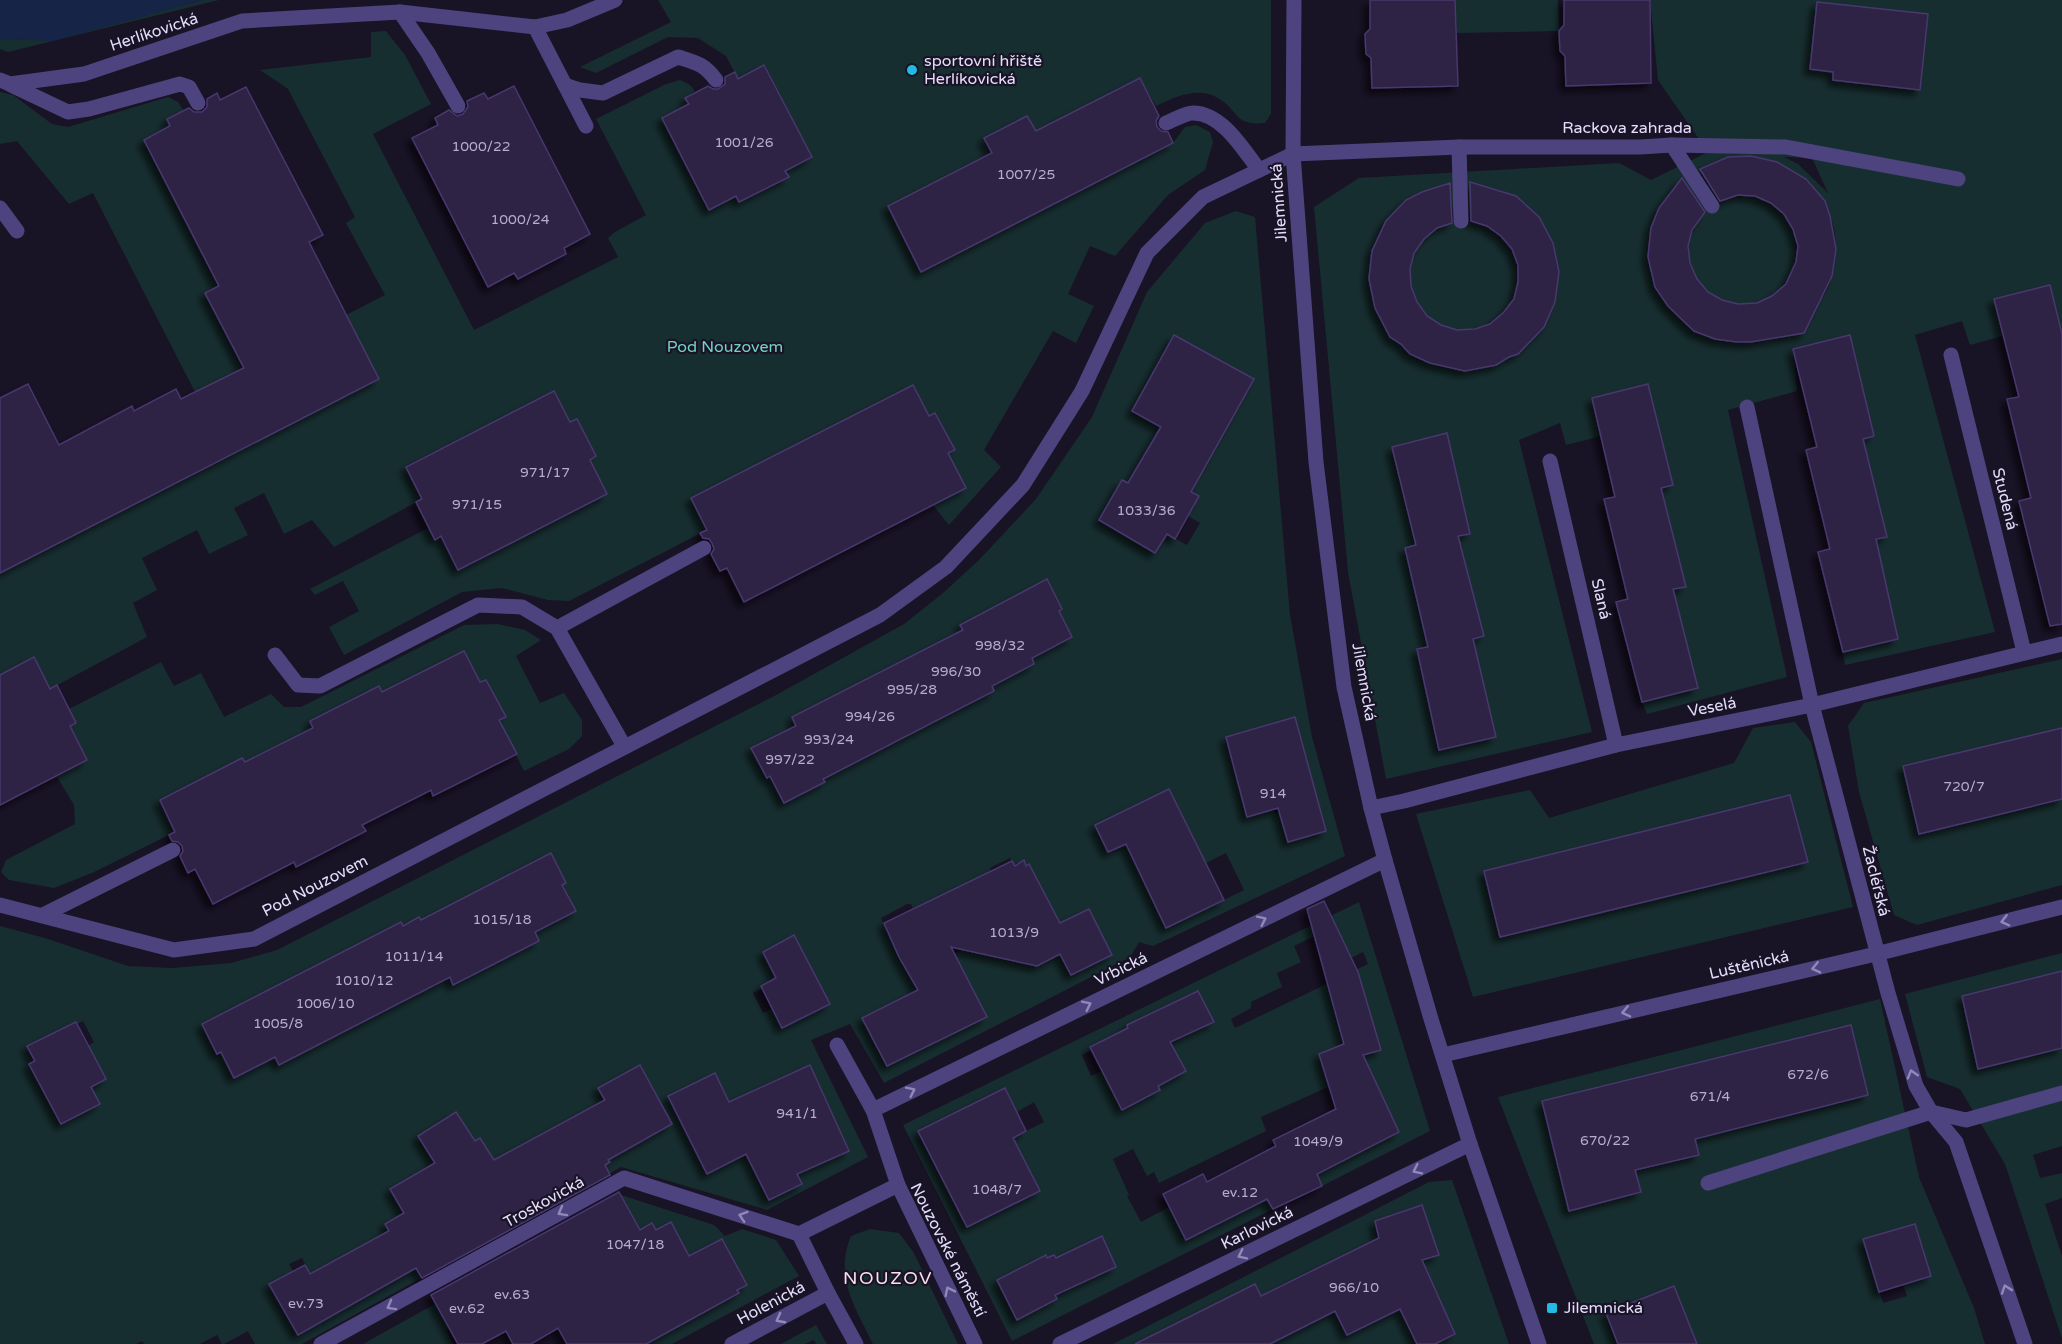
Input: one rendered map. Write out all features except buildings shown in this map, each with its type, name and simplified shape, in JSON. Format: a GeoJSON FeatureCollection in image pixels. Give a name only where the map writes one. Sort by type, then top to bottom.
{"type":"FeatureCollection","features":[{"type":"Feature","properties":{"kind":"street","name":"Herlíkovická"},"geometry":{"type":"LineString","coordinates":[[5,82],[84,74],[242,21],[400,12],[535,27],[567,20],[615,0]]}},
{"type":"Feature","properties":{"kind":"street","name":"Jilemnická"},"geometry":{"type":"LineString","coordinates":[[1294,0],[1293,154],[1317,473],[1344,687],[1384,860],[1470,1144],[1539,1344]]}},
{"type":"Feature","properties":{"kind":"street"},"geometry":{"type":"LineString","coordinates":[[400,12],[428,53],[458,106]]}},
{"type":"Feature","properties":{"kind":"street"},"geometry":{"type":"LineString","coordinates":[[535,27],[586,126]]}},
{"type":"Feature","properties":{"kind":"street"},"geometry":{"type":"LineString","coordinates":[[565,85],[580,90],[603,93],[678,57],[707,68],[716,80]]}},
{"type":"Feature","properties":{"kind":"street"},"geometry":{"type":"LineString","coordinates":[[5,82],[68,112],[89,109],[180,84],[189,87],[198,103]]}},
{"type":"Feature","properties":{"kind":"street"},"geometry":{"type":"LineString","coordinates":[[1166,123],[1192,113],[1215,119],[1236,140],[1259,170]]}},
{"type":"Feature","properties":{"kind":"street"},"geometry":{"type":"LineString","coordinates":[[1672,145],[1712,206]]}},
{"type":"Feature","properties":{"kind":"street","name":"Rackova zahrada"},"geometry":{"type":"LineString","coordinates":[[1293,154],[1459,147],[1672,145],[1786,147],[1958,179]]}},
{"type":"Feature","properties":{"kind":"street"},"geometry":{"type":"LineString","coordinates":[[1459,147],[1461,221]]}},
{"type":"Feature","properties":{"kind":"street","name":"Pod Nouzovem"},"geometry":{"type":"LineString","coordinates":[[0,905],[174,950],[254,939],[880,615],[946,567],[1023,485],[1082,391],[1147,253],[1203,197],[1293,154]]}},
{"type":"Feature","properties":{"kind":"street"},"geometry":{"type":"LineString","coordinates":[[0,208],[17,231]]}},
{"type":"Feature","properties":{"kind":"street","name":"Studená"},"geometry":{"type":"LineString","coordinates":[[1951,356],[2024,652]]}},
{"type":"Feature","properties":{"kind":"street","name":"Žacléřská"},"geometry":{"type":"LineString","coordinates":[[1747,407],[1812,705],[1876,954],[1916,1086],[1931,1112],[1956,1142],[2025,1344]]}},
{"type":"Feature","properties":{"kind":"street","name":"Slaná"},"geometry":{"type":"LineString","coordinates":[[1550,461],[1616,745]]}},
{"type":"Feature","properties":{"kind":"street"},"geometry":{"type":"LineString","coordinates":[[557,628],[704,548]]}},
{"type":"Feature","properties":{"kind":"street"},"geometry":{"type":"LineString","coordinates":[[275,655],[298,685],[320,686],[478,605],[522,607],[557,628],[624,746]]}},
{"type":"Feature","properties":{"kind":"street","name":"Veselá"},"geometry":{"type":"LineString","coordinates":[[1371,808],[1616,745],[1812,705],[2062,644]]}},
{"type":"Feature","properties":{"kind":"street"},"geometry":{"type":"LineString","coordinates":[[43,915],[173,850]]}},
{"type":"Feature","properties":{"kind":"street","name":"Vrbická"},"geometry":{"type":"LineString","coordinates":[[873,1110],[1384,860]]}},
{"type":"Feature","properties":{"kind":"street","name":"Luštěnická"},"geometry":{"type":"LineString","coordinates":[[1443,1055],[1876,954],[2062,907]]}},
{"type":"Feature","properties":{"kind":"street"},"geometry":{"type":"LineString","coordinates":[[837,1046],[873,1110],[898,1185]]}},
{"type":"Feature","properties":{"kind":"street"},"geometry":{"type":"LineString","coordinates":[[1708,1184],[1931,1112],[1966,1120],[2062,1093]]}},
{"type":"Feature","properties":{"kind":"street","name":"Karlovická"},"geometry":{"type":"LineString","coordinates":[[1060,1344],[1470,1144]]}},
{"type":"Feature","properties":{"kind":"street","name":"Troskovická"},"geometry":{"type":"LineString","coordinates":[[321,1344],[624,1178],[799,1234]]}},
{"type":"Feature","properties":{"kind":"street","name":"Nouzovské náměstí"},"geometry":{"type":"LineString","coordinates":[[799,1234],[898,1185],[975,1344]]}},
{"type":"Feature","properties":{"kind":"street"},"geometry":{"type":"LineString","coordinates":[[799,1234],[856,1344]]}},
{"type":"Feature","properties":{"kind":"street","name":"Holenická"},"geometry":{"type":"LineString","coordinates":[[732,1344],[828,1293]]}},
{"type":"Feature","properties":{"kind":"green space"},"geometry":{"type":"Polygon","coordinates":[[[202,0],[219,0],[8,52],[0,49],[0,39],[53,40],[202,0]]]}},
{"type":"Feature","properties":{"kind":"green space"},"geometry":{"type":"Polygon","coordinates":[[[658,0],[1271,0],[1271,114],[1265,123],[1247,122],[1218,98],[1203,93],[1179,96],[1156,106],[1139,78],[1036,131],[1027,116],[985,138],[992,153],[922,272],[1173,143],[1185,127],[1196,125],[1210,132],[1213,142],[1205,170],[1168,195],[1115,256],[1090,246],[1068,294],[1094,306],[1076,343],[1053,331],[984,450],[1001,467],[949,525],[933,505],[965,487],[948,453],[955,450],[936,413],[929,416],[912,385],[691,498],[707,530],[569,601],[548,600],[502,588],[462,592],[344,655],[329,627],[359,611],[343,581],[315,595],[310,589],[428,528],[435,539],[441,536],[459,570],[607,494],[590,460],[596,456],[577,419],[570,422],[554,391],[406,466],[422,499],[334,547],[312,520],[284,534],[264,493],[234,508],[248,535],[209,554],[197,530],[142,558],[157,590],[133,603],[147,637],[50,689],[34,657],[0,675],[0,573],[379,379],[346,315],[385,295],[346,223],[355,217],[288,89],[260,70],[371,57],[371,32],[386,31],[405,55],[431,104],[373,134],[474,330],[618,257],[608,238],[646,215],[596,119],[666,84],[680,80],[690,85],[695,91],[685,98],[689,104],[662,118],[709,210],[736,196],[739,202],[788,178],[785,171],[812,157],[765,65],[738,79],[726,56],[698,38],[668,37],[596,73],[580,67],[671,22],[658,0]]]}},
{"type":"Feature","properties":{"kind":"green space"},"geometry":{"type":"Polygon","coordinates":[[[1455,0],[1558,0],[1559,31],[1457,33],[1455,0]]]}},
{"type":"Feature","properties":{"kind":"green space"},"geometry":{"type":"Polygon","coordinates":[[[1650,0],[2062,0],[2062,334],[2050,285],[1994,299],[2002,336],[1970,345],[1962,321],[1915,335],[1995,632],[1845,665],[1843,652],[1898,638],[1876,539],[1886,537],[1863,439],[1874,435],[1850,336],[1793,349],[1797,391],[1728,410],[1787,677],[1647,714],[1642,702],[1697,688],[1673,589],[1686,586],[1661,488],[1673,485],[1647,384],[1592,398],[1601,436],[1566,445],[1560,423],[1519,440],[1592,732],[1386,779],[1348,572],[1314,207],[1359,178],[1619,163],[1651,180],[1708,152],[1658,80],[1650,0]],[[1818,2],[1811,69],[1833,72],[1833,80],[1920,89],[1928,15],[1818,2]],[[1784,157],[1798,164],[1828,193],[1812,158],[1784,157]],[[1791,171],[1722,200],[1754,197],[1777,207],[1791,225],[1796,248],[1792,272],[1779,291],[1758,303],[1729,302],[1713,295],[1697,279],[1689,257],[1691,236],[1703,214],[1673,190],[1673,311],[1696,328],[1722,340],[1751,343],[1765,340],[1781,334],[1805,316],[1824,294],[1834,268],[1836,240],[1834,228],[1828,212],[1820,201],[1791,171]],[[1474,183],[1470,221],[1487,226],[1504,239],[1510,247],[1517,266],[1517,287],[1506,310],[1486,325],[1464,330],[1446,327],[1430,318],[1415,298],[1410,274],[1416,250],[1430,233],[1455,222],[1448,184],[1432,189],[1391,333],[1532,339],[1515,199],[1503,191],[1474,183]],[[1447,433],[1392,447],[1416,545],[1405,548],[1428,647],[1417,650],[1439,750],[1496,737],[1473,639],[1484,635],[1458,536],[1469,533],[1447,433]]]}},
{"type":"Feature","properties":{"kind":"green space"},"geometry":{"type":"Polygon","coordinates":[[[0,92],[13,95],[52,124],[68,127],[168,97],[178,102],[184,111],[170,126],[145,140],[219,286],[206,293],[244,368],[195,392],[93,193],[69,204],[17,141],[0,144],[0,92]]]}},
{"type":"Feature","properties":{"kind":"green space"},"geometry":{"type":"Polygon","coordinates":[[[1236,211],[1255,217],[1290,615],[1312,737],[1345,856],[1153,946],[1139,942],[1130,957],[884,1083],[850,1024],[811,1040],[868,1157],[767,1210],[621,1167],[302,1344],[255,1344],[248,1331],[224,1344],[217,1335],[200,1344],[144,1344],[142,1341],[136,1344],[0,1344],[0,926],[45,938],[128,966],[172,968],[231,963],[277,950],[778,694],[904,624],[979,560],[1036,499],[1092,417],[1147,292],[1205,223],[1236,211]],[[1174,335],[1132,411],[1168,431],[1173,424],[1216,447],[1254,379],[1174,335]],[[1140,462],[1128,483],[1099,520],[1155,553],[1167,534],[1187,545],[1200,523],[1188,516],[1199,496],[1140,462]],[[1048,580],[960,625],[963,630],[937,643],[938,646],[905,663],[903,660],[792,717],[798,729],[779,734],[752,748],[767,777],[825,781],[823,778],[994,691],[992,686],[1034,665],[1032,658],[1072,637],[1059,611],[1062,609],[1048,580]],[[1295,717],[1226,738],[1247,817],[1271,810],[1280,815],[1288,842],[1326,831],[1295,717]],[[1169,789],[1146,801],[1166,928],[1244,890],[1226,853],[1206,863],[1169,789]],[[1095,825],[1108,852],[1139,839],[1095,825]],[[550,854],[423,924],[419,917],[202,1024],[217,1053],[221,1052],[234,1078],[275,1057],[280,1065],[450,977],[453,984],[539,941],[535,932],[576,911],[563,885],[566,883],[550,854]],[[1010,858],[990,868],[995,880],[968,895],[1000,958],[1011,952],[1039,965],[1060,954],[1071,975],[1112,955],[1094,919],[1078,927],[1060,923],[1029,865],[1026,866],[1024,860],[1014,865],[1010,858]],[[947,892],[930,901],[954,954],[973,943],[947,892]],[[911,904],[881,918],[899,957],[922,930],[911,904]],[[794,936],[763,952],[776,978],[761,986],[762,988],[753,993],[763,1013],[772,1009],[782,1028],[829,1004],[794,936]],[[913,993],[886,1006],[890,1014],[867,1026],[887,1066],[938,1041],[913,993]],[[75,1021],[75,1024],[27,1047],[35,1061],[29,1064],[61,1124],[100,1104],[91,1087],[106,1079],[88,1046],[94,1042],[83,1021],[77,1024],[75,1021]],[[640,1065],[598,1088],[605,1101],[557,1127],[609,1162],[608,1160],[654,1135],[648,1124],[666,1113],[640,1065]],[[809,1065],[824,1162],[849,1151],[809,1065]],[[674,1108],[739,1157],[746,1154],[769,1200],[802,1184],[796,1171],[674,1108]],[[456,1112],[418,1136],[450,1187],[484,1145],[480,1138],[475,1141],[456,1112]],[[410,1209],[385,1224],[392,1238],[396,1236],[415,1269],[459,1244],[410,1209]],[[341,1257],[310,1274],[302,1258],[289,1264],[293,1271],[269,1284],[298,1334],[341,1257]]]}},
{"type":"Feature","properties":{"kind":"green space"},"geometry":{"type":"Polygon","coordinates":[[[498,624],[525,630],[541,640],[516,656],[540,703],[564,693],[582,720],[582,736],[569,749],[524,771],[499,720],[505,716],[487,680],[480,682],[463,651],[382,692],[378,686],[310,721],[313,728],[245,762],[242,758],[160,800],[175,832],[92,873],[54,888],[9,880],[1,872],[6,860],[75,824],[74,805],[57,777],[87,760],[70,726],[76,723],[69,709],[161,662],[174,686],[201,673],[224,717],[271,694],[284,707],[301,707],[464,625],[498,624]]]}},
{"type":"Feature","properties":{"kind":"green space"},"geometry":{"type":"Polygon","coordinates":[[[2062,659],[2062,728],[1903,767],[1920,834],[2062,799],[2062,885],[1917,925],[1894,915],[1859,792],[1848,726],[1864,703],[2062,659]]]}},
{"type":"Feature","properties":{"kind":"green space"},"geometry":{"type":"Polygon","coordinates":[[[1795,722],[1811,742],[1853,907],[1473,997],[1416,814],[1530,790],[1549,818],[1734,763],[1753,728],[1795,722]],[[1789,796],[1484,871],[1500,936],[1807,862],[1789,796]]]}},
{"type":"Feature","properties":{"kind":"green space"},"geometry":{"type":"Polygon","coordinates":[[[1359,902],[1430,1131],[1322,1186],[1317,1174],[1399,1132],[1379,1090],[1344,1105],[1328,1087],[1261,1117],[1266,1131],[1159,1183],[1154,1172],[1147,1176],[1133,1149],[1113,1159],[1129,1195],[1127,1196],[1141,1222],[1169,1207],[1186,1240],[1267,1199],[1273,1209],[1012,1341],[903,1125],[1359,902]],[[1336,926],[1294,946],[1301,962],[1277,973],[1282,987],[1251,1002],[1251,1008],[1231,1019],[1235,1028],[1368,964],[1363,952],[1351,958],[1336,926]],[[1197,991],[1127,1025],[1129,1028],[1089,1047],[1090,1051],[1082,1055],[1091,1076],[1114,1066],[1112,1091],[1122,1109],[1160,1090],[1158,1086],[1186,1071],[1170,1042],[1213,1022],[1197,991]],[[1005,1089],[990,1149],[1044,1122],[1034,1102],[1017,1112],[1005,1089]],[[1020,1152],[968,1227],[1040,1191],[1020,1152]],[[1101,1236],[1084,1244],[1090,1258],[1078,1263],[1086,1281],[1116,1267],[1101,1236]],[[1045,1255],[997,1280],[1016,1320],[1056,1299],[1045,1255]]]}},
{"type":"Feature","properties":{"kind":"green space"},"geometry":{"type":"Polygon","coordinates":[[[2062,953],[2062,971],[1962,996],[2062,1048],[2062,1146],[2033,1155],[2040,1178],[2062,1173],[2062,1198],[2045,1204],[2062,1256],[2062,1339],[2005,1164],[1960,1089],[1927,1077],[1905,994],[2062,953]]]}},
{"type":"Feature","properties":{"kind":"green space"},"geometry":{"type":"Polygon","coordinates":[[[1880,999],[1919,1177],[1974,1308],[1985,1344],[1697,1344],[1674,1286],[1606,1313],[1618,1344],[1594,1344],[1498,1097],[1880,999]],[[1851,1025],[1542,1101],[1569,1211],[1641,1193],[1635,1170],[1699,1155],[1695,1139],[1867,1095],[1851,1025]],[[1915,1224],[1863,1240],[1883,1303],[1907,1296],[1903,1285],[1931,1275],[1915,1224]]]}},
{"type":"Feature","properties":{"kind":"green space"},"geometry":{"type":"Polygon","coordinates":[[[1452,1180],[1509,1344],[1435,1344],[1455,1333],[1443,1307],[1433,1311],[1408,1265],[1438,1254],[1421,1205],[1390,1215],[1390,1218],[1375,1223],[1381,1246],[1314,1271],[1347,1335],[1390,1314],[1389,1285],[1417,1344],[1113,1344],[1429,1182],[1452,1180]]]}},
{"type":"Feature","properties":{"kind":"green space"},"geometry":{"type":"Polygon","coordinates":[[[621,1195],[714,1225],[725,1236],[742,1229],[776,1240],[799,1276],[672,1344],[646,1344],[580,1317],[449,1328],[446,1330],[453,1344],[363,1344],[580,1223],[621,1195]],[[623,1199],[599,1212],[669,1331],[739,1294],[737,1290],[747,1285],[688,1257],[671,1222],[656,1230],[652,1223],[640,1230],[623,1199]]]}},
{"type":"Feature","properties":{"kind":"green space"},"geometry":{"type":"Polygon","coordinates":[[[870,1229],[899,1233],[914,1253],[958,1344],[873,1344],[849,1292],[845,1265],[846,1251],[851,1236],[870,1229]]]}},
{"type":"Feature","properties":{"kind":"green space"},"geometry":{"type":"Polygon","coordinates":[[[816,1325],[827,1344],[816,1344],[814,1340],[805,1344],[781,1344],[816,1325]]]}},
{"type":"Feature","properties":{"kind":"water"},"geometry":{"type":"Polygon","coordinates":[[[0,0],[202,0],[53,41],[0,39],[0,0]]]}},
{"type":"Feature","properties":{"kind":"place","name":"sportovní hřiště Herlíkovická"},"geometry":{"type":"Point","coordinates":[912,70]}},
{"type":"Feature","properties":{"kind":"place","name":"Jilemnická"},"geometry":{"type":"Point","coordinates":[1552,1308]}},
{"type":"Feature","properties":{"kind":"district","name":"NOUZOV"},"geometry":{"type":"Point","coordinates":[888,1278]}}]}
